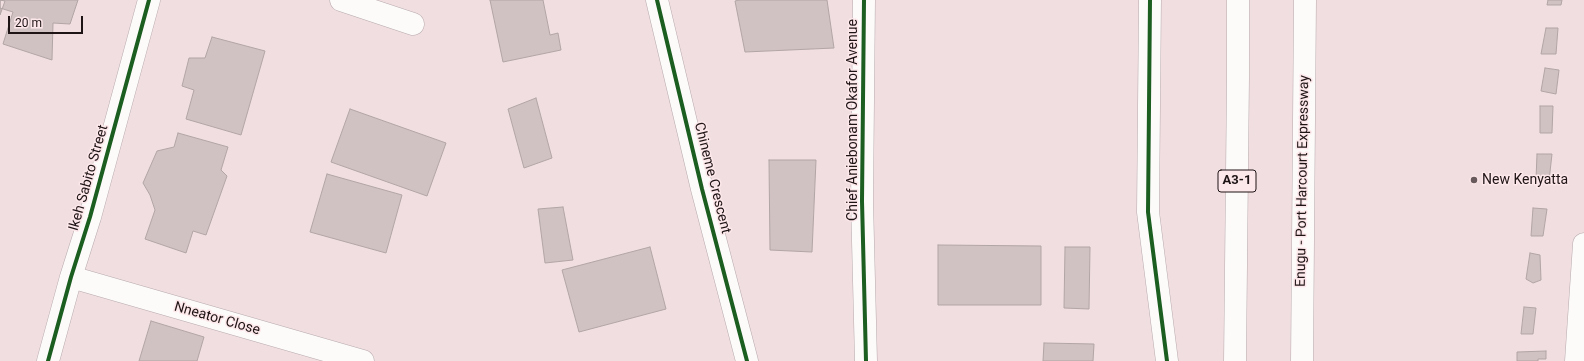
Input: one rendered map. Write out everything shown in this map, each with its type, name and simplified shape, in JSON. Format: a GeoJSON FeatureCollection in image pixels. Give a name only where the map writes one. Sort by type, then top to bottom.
{"type":"FeatureCollection","features":[{"type":"Feature","properties":{"kind":"main road","name":"Ikeh Sabito Street"},"geometry":{"type":"LineString","coordinates":[[48,361],[71,277],[90,217],[149,0]]}},
{"type":"Feature","properties":{"kind":"main road"},"geometry":{"type":"LineString","coordinates":[[341,0],[413,24]]}},
{"type":"Feature","properties":{"kind":"main road","name":"Chineme Crescent"},"geometry":{"type":"LineString","coordinates":[[657,0],[702,189],[747,361]]}},
{"type":"Feature","properties":{"kind":"main road","name":"Chief Aniebonam Okafor Avenue"},"geometry":{"type":"LineString","coordinates":[[864,0],[862,201],[866,361]]}},
{"type":"Feature","properties":{"kind":"main road"},"geometry":{"type":"LineString","coordinates":[[1150,0],[1148,212],[1167,361]]}},
{"type":"Feature","properties":{"kind":"main road","name":"A3-1"},"geometry":{"type":"LineString","coordinates":[[1234,361],[1238,0]]}},
{"type":"Feature","properties":{"kind":"main road","name":"Enugu - Port Harcourt Expressway"},"geometry":{"type":"LineString","coordinates":[[1302,361],[1305,0]]}},
{"type":"Feature","properties":{"kind":"main road"},"geometry":{"type":"LineString","coordinates":[[1576,361],[1584,244]]}},
{"type":"Feature","properties":{"kind":"main road","name":"Nneator Close"},"geometry":{"type":"LineString","coordinates":[[71,277],[363,361]]}},
{"type":"Feature","properties":{"kind":"building"},"geometry":{"type":"Polygon","coordinates":[[[0,0],[78,0],[70,24],[53,23],[52,60],[3,44],[13,12],[0,8],[0,0]]]}},
{"type":"Feature","properties":{"kind":"building"},"geometry":{"type":"Polygon","coordinates":[[[0,0],[5,1],[0,15],[0,0]]]}},
{"type":"Feature","properties":{"kind":"building"},"geometry":{"type":"Polygon","coordinates":[[[490,0],[543,0],[550,35],[558,33],[561,50],[503,62],[490,0]]]}},
{"type":"Feature","properties":{"kind":"building"},"geometry":{"type":"Polygon","coordinates":[[[827,0],[834,48],[745,52],[735,1],[827,0]]]}},
{"type":"Feature","properties":{"kind":"building"},"geometry":{"type":"Polygon","coordinates":[[[1548,0],[1562,0],[1561,5],[1547,5],[1548,0]]]}},
{"type":"Feature","properties":{"kind":"building"},"geometry":{"type":"Polygon","coordinates":[[[1546,28],[1558,28],[1556,54],[1541,54],[1546,28]]]}},
{"type":"Feature","properties":{"kind":"building"},"geometry":{"type":"Polygon","coordinates":[[[212,37],[265,51],[241,135],[186,119],[194,90],[182,86],[189,58],[205,58],[212,37]]]}},
{"type":"Feature","properties":{"kind":"building"},"geometry":{"type":"Polygon","coordinates":[[[1545,68],[1559,70],[1556,94],[1541,91],[1545,68]]]}},
{"type":"Feature","properties":{"kind":"building"},"geometry":{"type":"Polygon","coordinates":[[[536,98],[552,158],[524,168],[508,109],[536,98]]]}},
{"type":"Feature","properties":{"kind":"building"},"geometry":{"type":"Polygon","coordinates":[[[1540,106],[1553,106],[1552,133],[1540,133],[1540,106]]]}},
{"type":"Feature","properties":{"kind":"building"},"geometry":{"type":"Polygon","coordinates":[[[350,109],[446,143],[427,196],[331,162],[350,109]]]}},
{"type":"Feature","properties":{"kind":"building"},"geometry":{"type":"Polygon","coordinates":[[[178,133],[228,147],[221,170],[227,176],[206,235],[193,231],[186,253],[145,239],[155,210],[150,195],[143,183],[157,151],[174,147],[178,133]]]}},
{"type":"Feature","properties":{"kind":"building"},"geometry":{"type":"Polygon","coordinates":[[[1537,154],[1552,154],[1549,181],[1536,180],[1537,154]]]}},
{"type":"Feature","properties":{"kind":"building"},"geometry":{"type":"Polygon","coordinates":[[[769,160],[816,160],[812,252],[770,250],[769,160]]]}},
{"type":"Feature","properties":{"kind":"building"},"geometry":{"type":"Polygon","coordinates":[[[327,174],[402,195],[386,253],[310,232],[327,174]]]}},
{"type":"Feature","properties":{"kind":"building"},"geometry":{"type":"Polygon","coordinates":[[[563,207],[573,260],[545,263],[538,209],[563,207]]]}},
{"type":"Feature","properties":{"kind":"building"},"geometry":{"type":"Polygon","coordinates":[[[1533,208],[1547,209],[1543,236],[1531,236],[1533,208]]]}},
{"type":"Feature","properties":{"kind":"building"},"geometry":{"type":"Polygon","coordinates":[[[938,245],[1041,246],[1041,305],[938,305],[938,245]]]}},
{"type":"Feature","properties":{"kind":"building"},"geometry":{"type":"Polygon","coordinates":[[[650,247],[666,309],[579,332],[562,270],[650,247]]]}},
{"type":"Feature","properties":{"kind":"building"},"geometry":{"type":"Polygon","coordinates":[[[1065,247],[1090,247],[1089,309],[1064,308],[1065,247]]]}},
{"type":"Feature","properties":{"kind":"building"},"geometry":{"type":"Polygon","coordinates":[[[1530,253],[1540,255],[1541,280],[1533,283],[1526,279],[1530,253]]]}},
{"type":"Feature","properties":{"kind":"building"},"geometry":{"type":"Polygon","coordinates":[[[1524,307],[1536,308],[1533,334],[1521,334],[1524,307]]]}},
{"type":"Feature","properties":{"kind":"building"},"geometry":{"type":"Polygon","coordinates":[[[151,321],[204,337],[197,361],[139,361],[151,321]]]}},
{"type":"Feature","properties":{"kind":"building"},"geometry":{"type":"Polygon","coordinates":[[[1044,343],[1094,344],[1093,361],[1043,361],[1044,343]]]}},
{"type":"Feature","properties":{"kind":"building"},"geometry":{"type":"Polygon","coordinates":[[[1546,351],[1546,359],[1538,359],[1538,361],[1517,361],[1517,352],[1546,351]]]}},
{"type":"Feature","properties":{"kind":"cycle path"},"geometry":{"type":"LineString","coordinates":[[48,361],[71,277],[90,217],[149,0]]}},
{"type":"Feature","properties":{"kind":"cycle path"},"geometry":{"type":"LineString","coordinates":[[657,0],[702,189],[747,361]]}},
{"type":"Feature","properties":{"kind":"cycle path"},"geometry":{"type":"LineString","coordinates":[[864,0],[862,201],[866,361]]}},
{"type":"Feature","properties":{"kind":"cycle path"},"geometry":{"type":"LineString","coordinates":[[1150,0],[1148,212],[1167,361]]}},
{"type":"Feature","properties":{"kind":"place","name":"New Kenyatta"},"geometry":{"type":"Point","coordinates":[1474,180]}}]}
